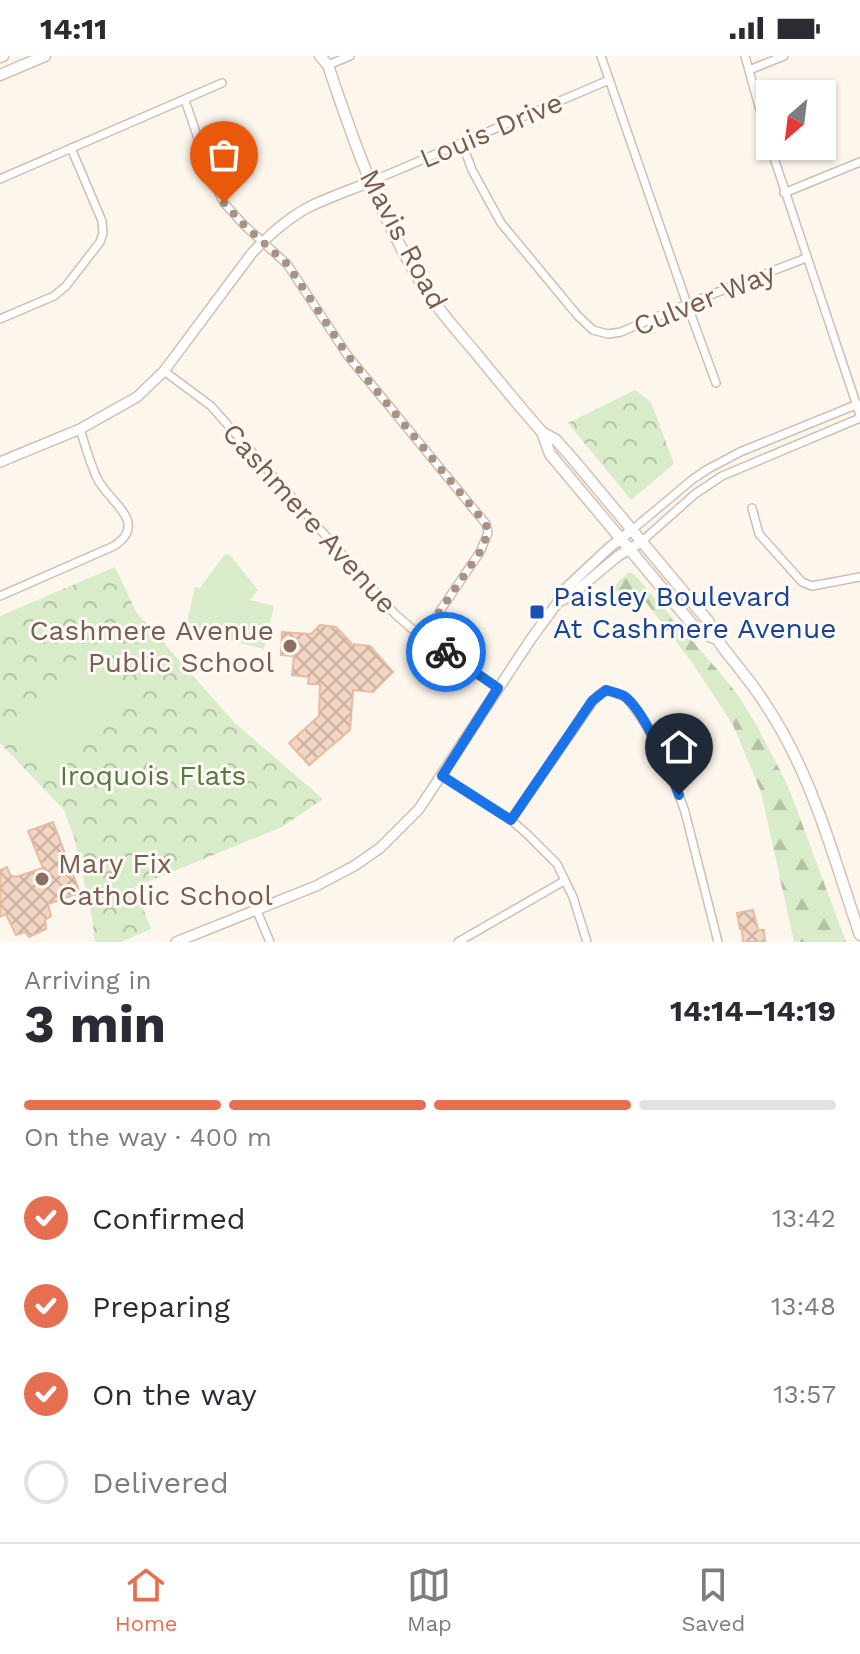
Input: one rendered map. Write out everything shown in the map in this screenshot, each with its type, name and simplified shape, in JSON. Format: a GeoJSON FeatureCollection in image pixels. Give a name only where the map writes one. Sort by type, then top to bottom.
{"type":"FeatureCollection","features":[{"type":"Feature","properties":{"kind":"main road"},"geometry":{"type":"LineString","coordinates":[[0,75],[45,56]]}},
{"type":"Feature","properties":{"kind":"main road","name":"Mavis Road"},"geometry":{"type":"LineString","coordinates":[[326,59],[370,182],[426,291],[542,432],[556,440],[708,621],[714,638],[767,706],[808,784],[860,935]]}},
{"type":"Feature","properties":{"kind":"main road","name":"Mavis Road"},"geometry":{"type":"LineString","coordinates":[[542,432],[550,454],[621,540],[697,630],[714,638]]}},
{"type":"Feature","properties":{"kind":"street"},"geometry":{"type":"LineString","coordinates":[[326,59],[350,56]]}},
{"type":"Feature","properties":{"kind":"street"},"geometry":{"type":"LineString","coordinates":[[601,56],[716,383]]}},
{"type":"Feature","properties":{"kind":"street"},"geometry":{"type":"LineString","coordinates":[[745,56],[756,95]]}},
{"type":"Feature","properties":{"kind":"street"},"geometry":{"type":"LineString","coordinates":[[749,70],[784,56]]}},
{"type":"Feature","properties":{"kind":"street","name":"Louis Drive"},"geometry":{"type":"LineString","coordinates":[[0,462],[80,429],[137,397],[164,371],[252,253],[294,216],[609,80]]}},
{"type":"Feature","properties":{"kind":"street"},"geometry":{"type":"LineString","coordinates":[[0,179],[222,83]]}},
{"type":"Feature","properties":{"kind":"street"},"geometry":{"type":"LineString","coordinates":[[185,100],[217,191],[234,215],[287,264],[348,356],[486,524],[488,533],[480,552],[423,636]]}},
{"type":"Feature","properties":{"kind":"street","name":"Culver Way"},"geometry":{"type":"LineString","coordinates":[[462,143],[472,170],[501,223],[593,330],[608,334],[621,332],[806,258]]}},
{"type":"Feature","properties":{"kind":"street"},"geometry":{"type":"LineString","coordinates":[[0,319],[54,296],[66,286],[100,242],[102,221],[71,148]]}},
{"type":"Feature","properties":{"kind":"street"},"geometry":{"type":"LineString","coordinates":[[558,602],[641,542],[695,494],[722,476],[860,416],[774,160]]}},
{"type":"Feature","properties":{"kind":"street"},"geometry":{"type":"LineString","coordinates":[[784,193],[860,162]]}},
{"type":"Feature","properties":{"kind":"street","name":"Cashmere Avenue"},"geometry":{"type":"LineString","coordinates":[[164,371],[211,406],[395,614],[498,688]]}},
{"type":"Feature","properties":{"kind":"street"},"geometry":{"type":"LineString","coordinates":[[176,942],[316,886],[380,848],[419,809],[562,592],[580,574],[708,469],[740,452],[858,404]]}},
{"type":"Feature","properties":{"kind":"street"},"geometry":{"type":"LineString","coordinates":[[0,596],[114,546],[128,533],[127,517],[97,480],[80,429]]}},
{"type":"Feature","properties":{"kind":"street"},"geometry":{"type":"LineString","coordinates":[[752,508],[759,534],[802,582],[812,586],[860,577]]}},
{"type":"Feature","properties":{"kind":"street"},"geometry":{"type":"LineString","coordinates":[[511,820],[597,696],[606,690],[626,697],[658,746],[673,778],[685,812],[718,942]]}},
{"type":"Feature","properties":{"kind":"street"},"geometry":{"type":"LineString","coordinates":[[442,776],[511,820],[557,864],[581,917],[587,942]]}},
{"type":"Feature","properties":{"kind":"street"},"geometry":{"type":"LineString","coordinates":[[458,942],[564,881]]}},
{"type":"Feature","properties":{"kind":"street"},"geometry":{"type":"LineString","coordinates":[[256,909],[270,942]]}},
{"type":"Feature","properties":{"kind":"green space"},"geometry":{"type":"Polygon","coordinates":[[[635,390],[651,402],[674,464],[631,500],[568,423],[635,390]]]}},
{"type":"Feature","properties":{"kind":"green space"},"geometry":{"type":"Polygon","coordinates":[[[225,554],[230,555],[258,590],[250,600],[274,606],[264,649],[185,630],[195,587],[200,588],[225,554]]]}},
{"type":"Feature","properties":{"kind":"green space","name":"Iroquois Flats"},"geometry":{"type":"Polygon","coordinates":[[[115,567],[136,612],[235,723],[323,799],[282,827],[135,887],[151,929],[121,942],[95,942],[75,840],[64,810],[0,743],[0,616],[115,567]]]}},
{"type":"Feature","properties":{"kind":"green space"},"geometry":{"type":"Polygon","coordinates":[[[629,572],[635,575],[722,675],[757,726],[788,786],[846,942],[794,942],[761,792],[733,725],[693,664],[639,593],[609,591],[629,572]]]}},
{"type":"Feature","properties":{"kind":"green space"},"geometry":{"type":"Polygon","coordinates":[[[78,658],[120,698],[48,775],[6,734],[78,658]]]}},
{"type":"Feature","properties":{"kind":"building"},"geometry":{"type":"Polygon","coordinates":[[[320,625],[336,627],[352,644],[370,646],[393,672],[373,692],[353,690],[350,730],[309,765],[289,743],[319,716],[320,684],[308,684],[309,677],[292,675],[294,656],[281,655],[282,632],[311,634],[320,625]]]}},
{"type":"Feature","properties":{"kind":"building"},"geometry":{"type":"Polygon","coordinates":[[[53,822],[80,893],[48,904],[51,916],[45,920],[46,929],[29,937],[25,932],[16,935],[6,914],[0,917],[0,870],[7,867],[10,875],[16,877],[43,868],[28,831],[53,822]]]}},
{"type":"Feature","properties":{"kind":"building"},"geometry":{"type":"Polygon","coordinates":[[[753,910],[758,930],[764,930],[765,942],[743,942],[737,913],[753,910]]]}},
{"type":"Feature","properties":{"kind":"way so far"},"geometry":{"type":"LineString","coordinates":[[224,203],[287,264],[348,356],[486,524],[488,533],[480,552],[423,636],[446,652]]}},
{"type":"Feature","properties":{"kind":"place","name":"Paisley Boulevard At Cashmere Avenue"},"geometry":{"type":"Point","coordinates":[537,612]}},
{"type":"Feature","properties":{"kind":"place","name":"Cashmere Avenue Public School"},"geometry":{"type":"Point","coordinates":[290,646]}},
{"type":"Feature","properties":{"kind":"place","name":"Mary Fix Catholic School"},"geometry":{"type":"Point","coordinates":[42,879]}},
{"type":"Feature","properties":{"kind":"route"},"geometry":{"type":"LineString","coordinates":[[446,652],[498,688],[442,776],[511,820],[592,701],[606,690],[626,697],[640,716],[658,746],[679,795]]}}]}
